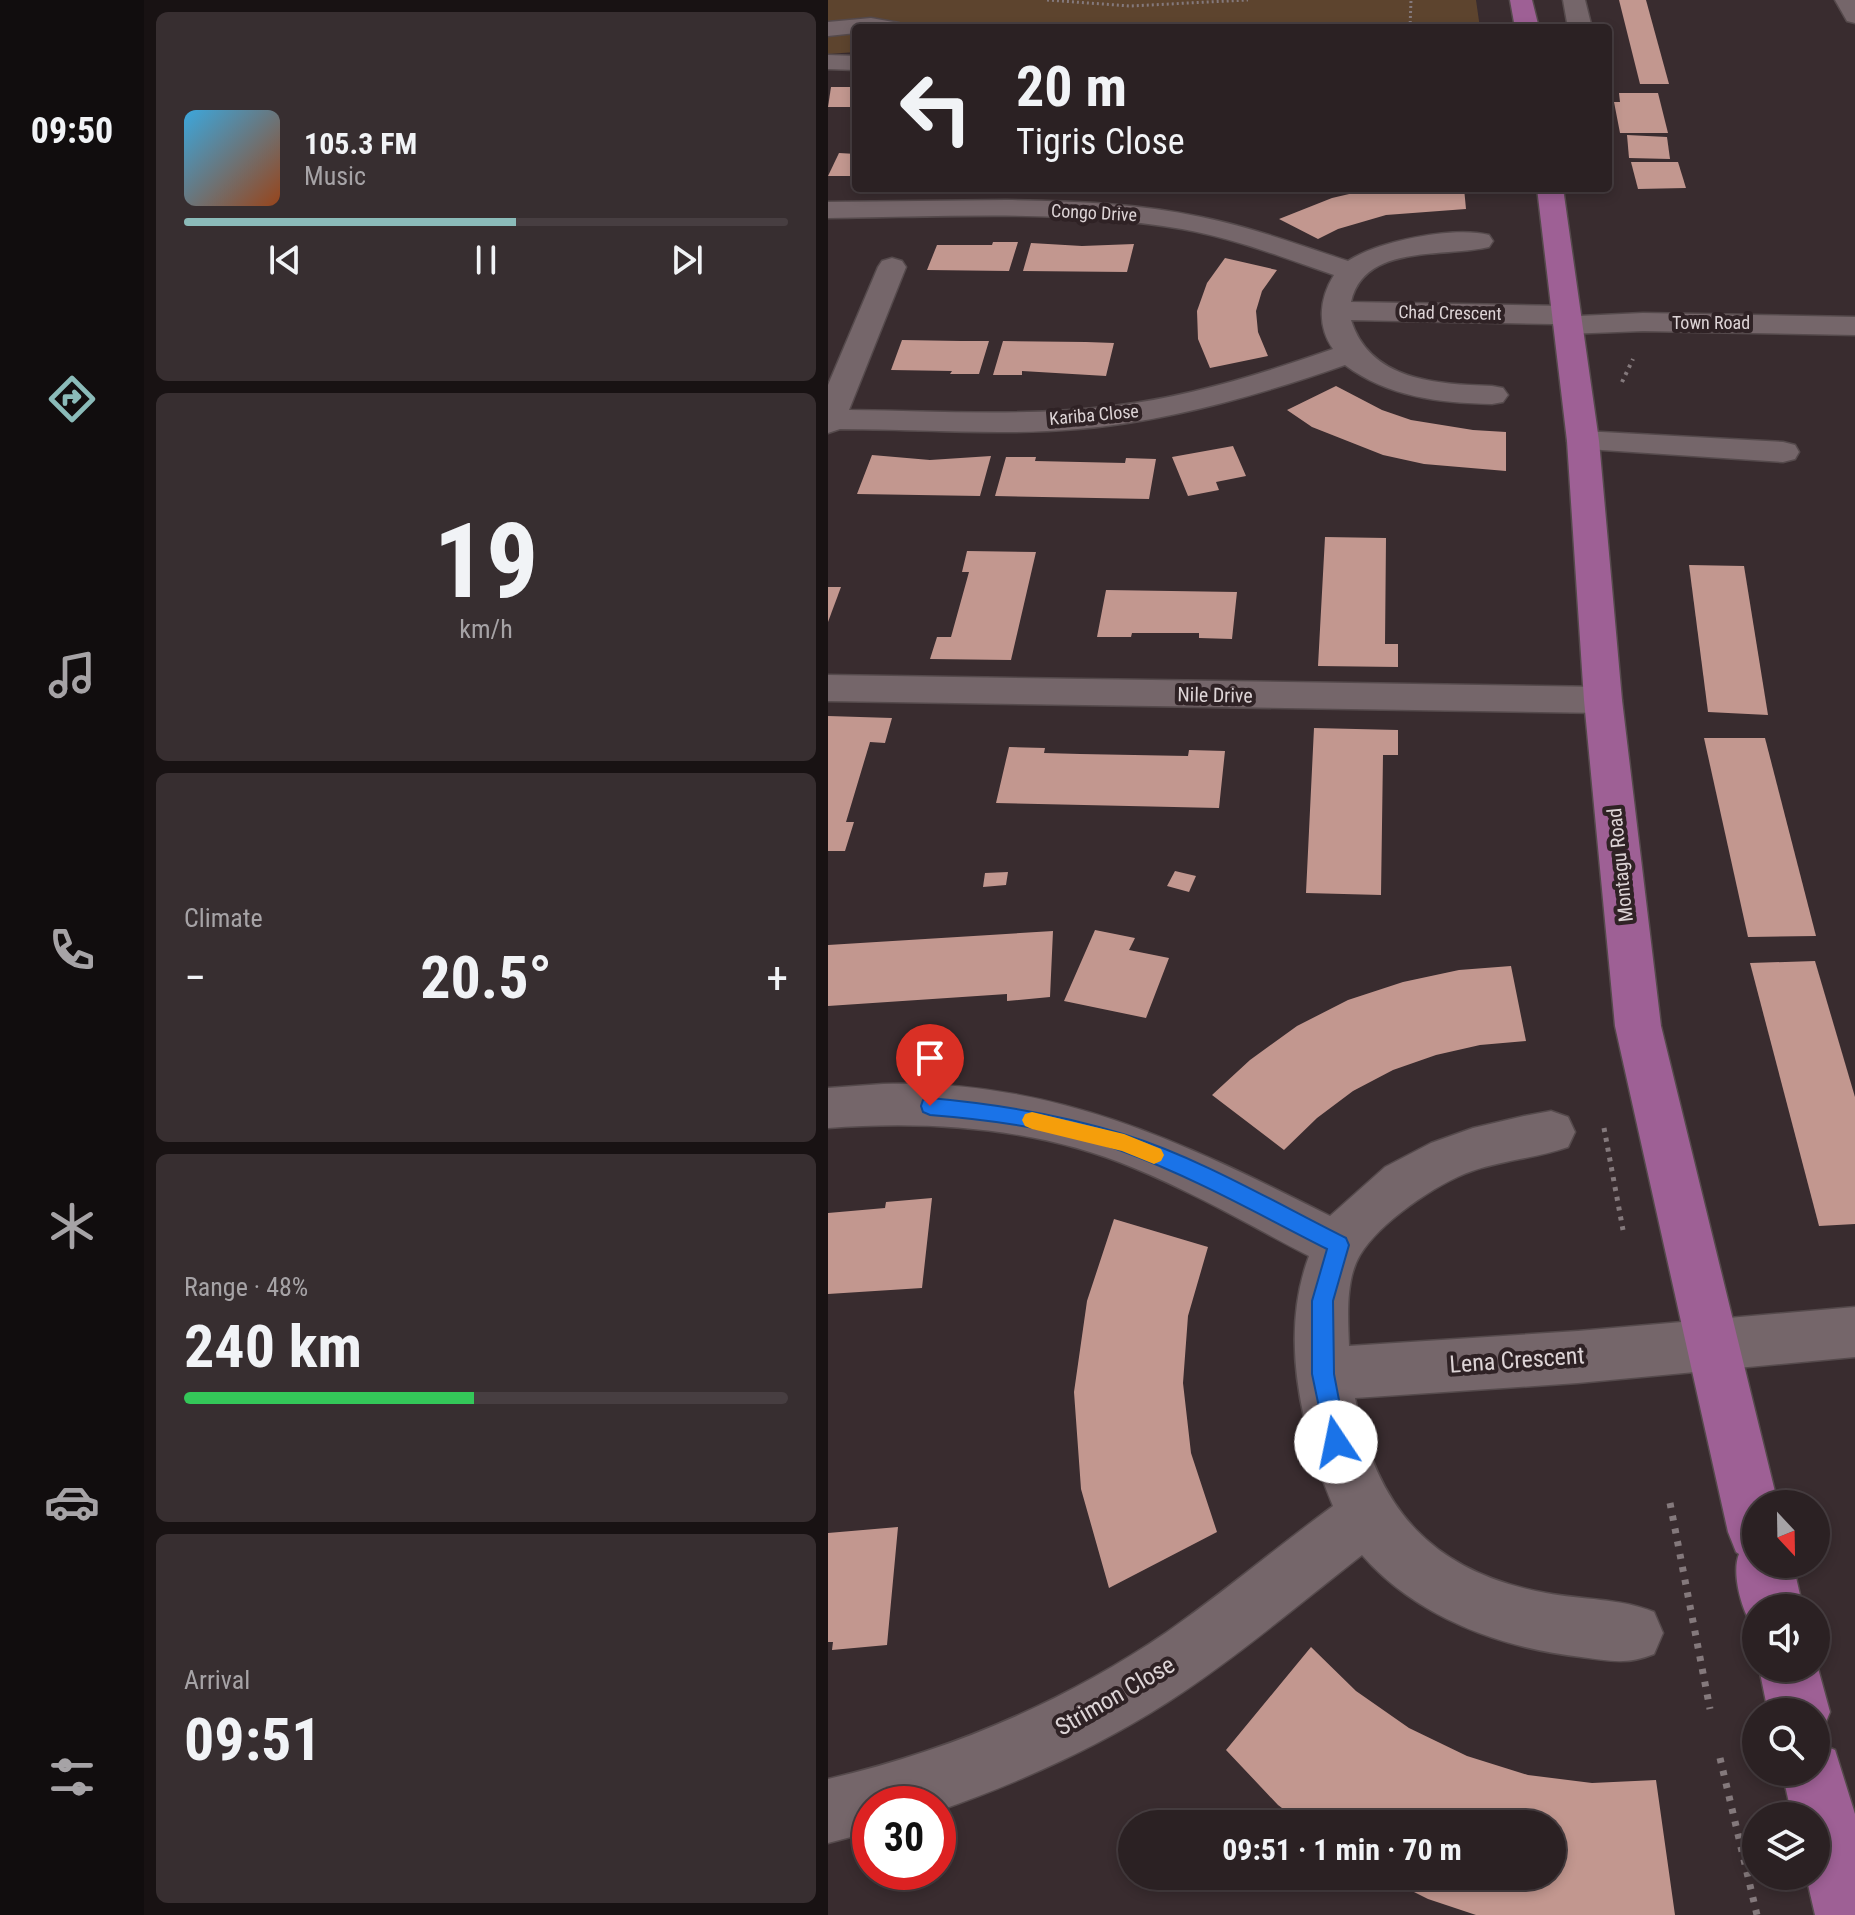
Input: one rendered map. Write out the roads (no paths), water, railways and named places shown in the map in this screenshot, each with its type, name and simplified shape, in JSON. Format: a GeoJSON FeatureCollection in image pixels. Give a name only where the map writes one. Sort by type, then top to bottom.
{"type":"FeatureCollection","features":[{"type":"Feature","properties":{"kind":"main road"},"geometry":{"type":"LineString","coordinates":[[1521,0],[1526,24]]}},
{"type":"Feature","properties":{"kind":"main road","name":"Montagu Road"},"geometry":{"type":"LineString","coordinates":[[1550,192],[1583,441],[1603,700],[1638,1026],[1746,1490]]}},
{"type":"Feature","properties":{"kind":"main road"},"geometry":{"type":"LineString","coordinates":[[1816,1786],[1848,1915]]}},
{"type":"Feature","properties":{"kind":"street"},"geometry":{"type":"LineString","coordinates":[[1574,0],[1579,24]]}},
{"type":"Feature","properties":{"kind":"street"},"geometry":{"type":"LineString","coordinates":[[1846,0],[1855,16]]}},
{"type":"Feature","properties":{"kind":"street"},"geometry":{"type":"LineString","coordinates":[[828,29],[852,27]]}},
{"type":"Feature","properties":{"kind":"street"},"geometry":{"type":"LineString","coordinates":[[828,62],[852,63]]}},
{"type":"Feature","properties":{"kind":"street","name":"Congo Drive"},"geometry":{"type":"LineString","coordinates":[[828,210],[1139,214],[1215,228],[1351,272]]}},
{"type":"Feature","properties":{"kind":"street"},"geometry":{"type":"LineString","coordinates":[[1479,241],[1406,248],[1351,272],[1341,287],[1335,311],[1337,336],[1349,354],[1392,380],[1425,390],[1492,395]]}},
{"type":"Feature","properties":{"kind":"street","name":"Kariba Close"},"geometry":{"type":"LineString","coordinates":[[892,267],[829,421],[1052,420],[1110,416],[1205,400],[1349,354]]}},
{"type":"Feature","properties":{"kind":"street","name":"Chad Crescent"},"geometry":{"type":"LineString","coordinates":[[1335,311],[1566,320]]}},
{"type":"Feature","properties":{"kind":"street","name":"Town Road"},"geometry":{"type":"LineString","coordinates":[[1566,320],[1855,326]]}},
{"type":"Feature","properties":{"kind":"street"},"geometry":{"type":"LineString","coordinates":[[1583,441],[1783,452]]}},
{"type":"Feature","properties":{"kind":"street","name":"Nile Drive"},"geometry":{"type":"LineString","coordinates":[[828,688],[1603,700]]}},
{"type":"Feature","properties":{"kind":"street"},"geometry":{"type":"LineString","coordinates":[[828,1108],[902,1104],[988,1111],[1072,1128],[1124,1143],[1192,1171],[1338,1245]]}},
{"type":"Feature","properties":{"kind":"street"},"geometry":{"type":"LineString","coordinates":[[1551,1132],[1500,1140],[1446,1156],[1380,1199],[1338,1245],[1322,1301],[1323,1374],[1336,1442],[1367,1515],[1409,1562],[1454,1591],[1501,1613],[1546,1625],[1633,1633]]}},
{"type":"Feature","properties":{"kind":"street","name":"Lena Crescent"},"geometry":{"type":"LineString","coordinates":[[1323,1374],[1855,1332]]}},
{"type":"Feature","properties":{"kind":"street","name":"Strimon Close"},"geometry":{"type":"LineString","coordinates":[[828,1811],[889,1798],[996,1761],[1087,1716],[1188,1653],[1367,1515]]}}]}
